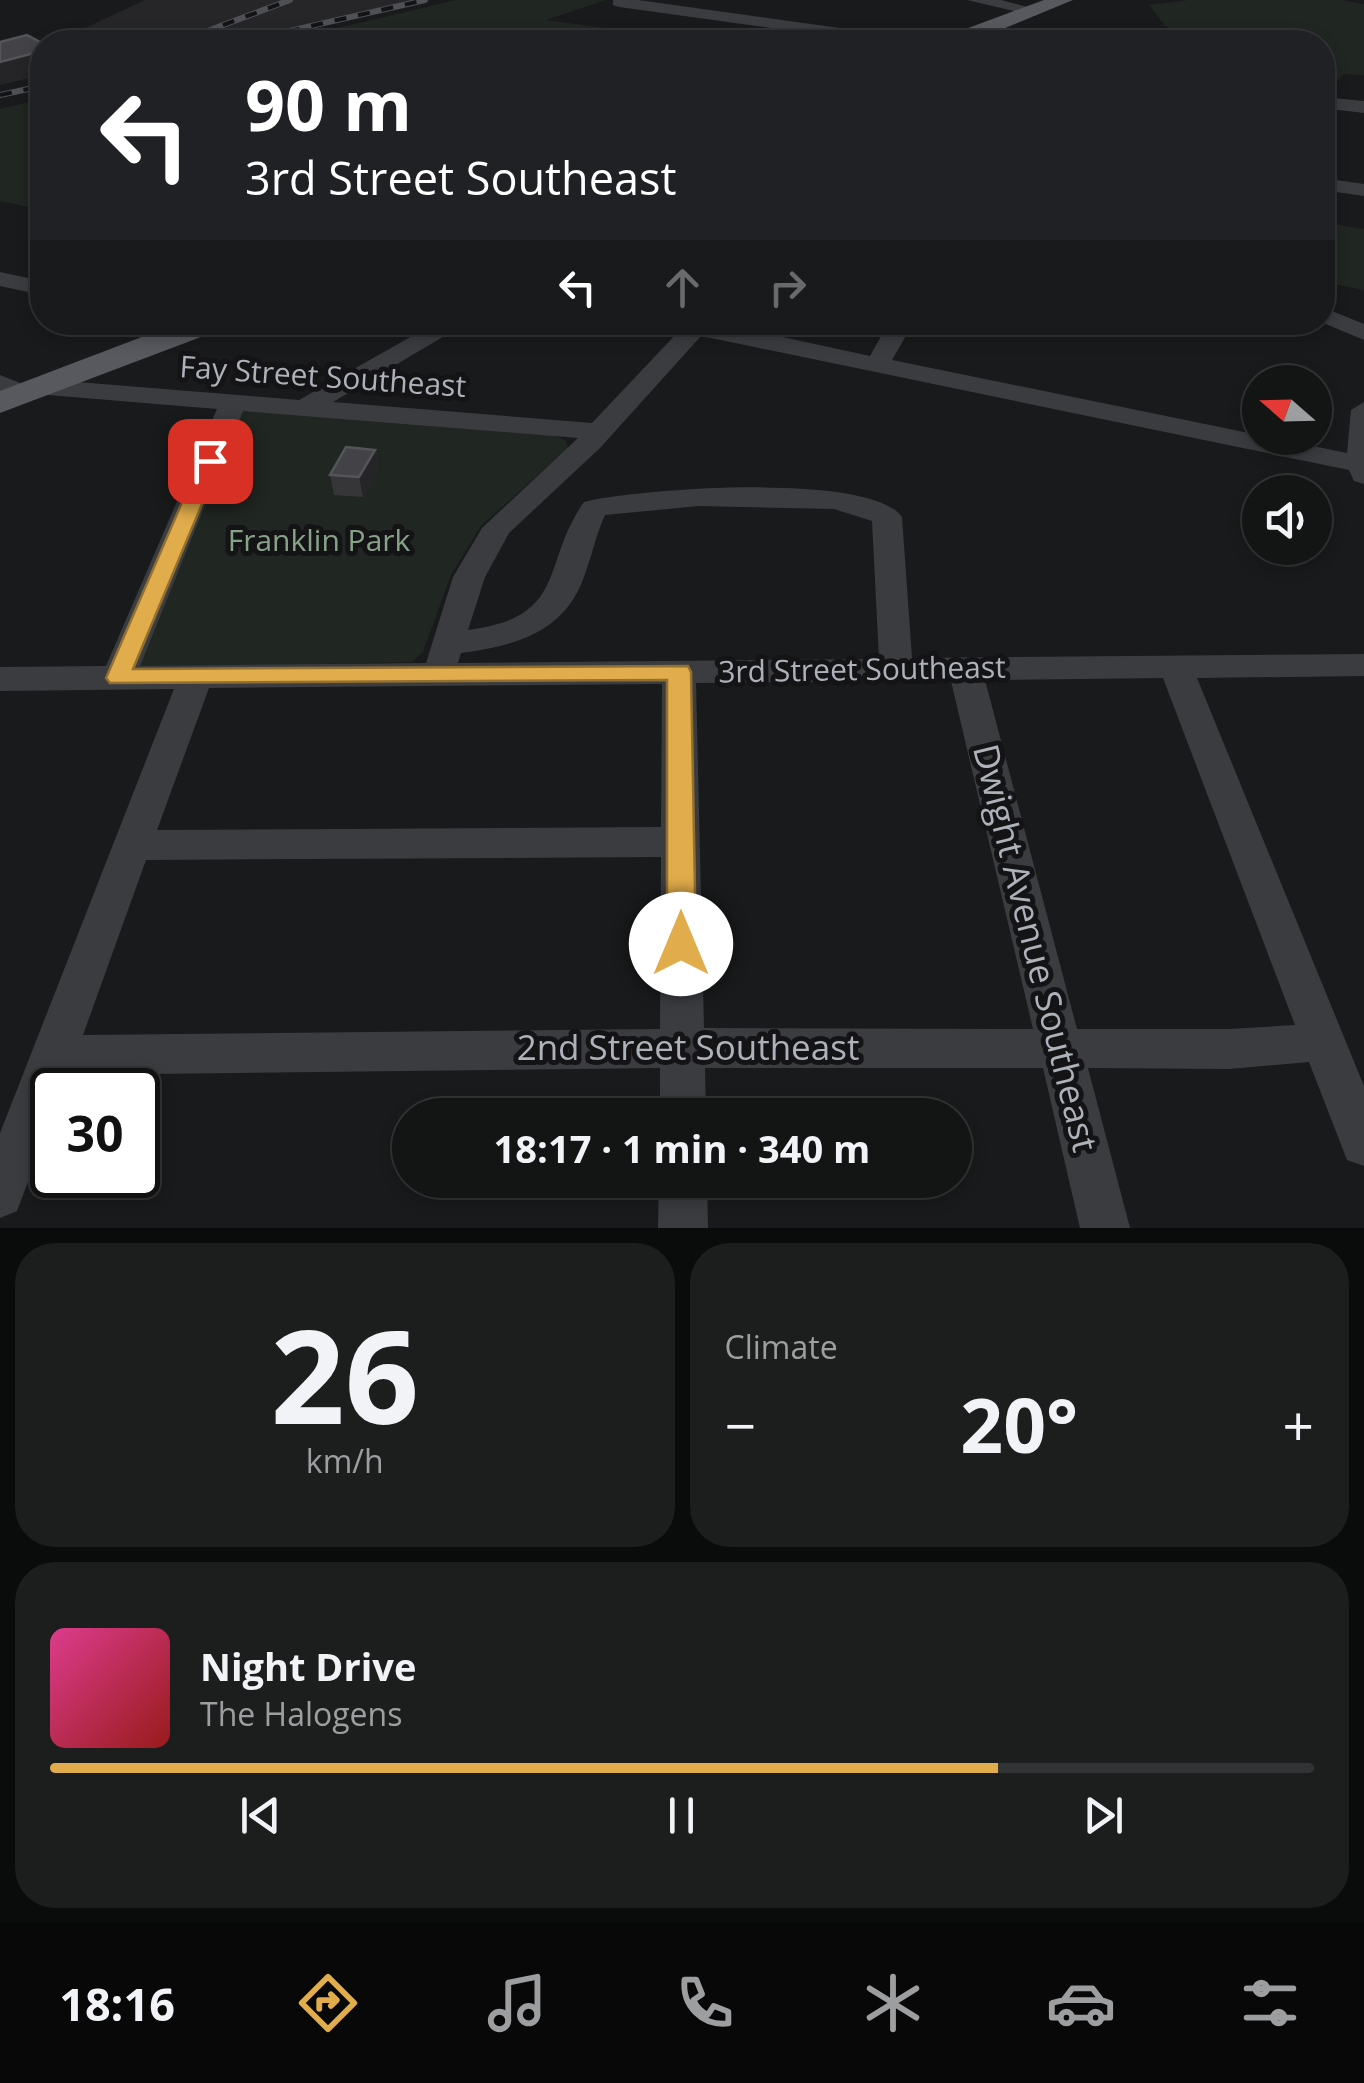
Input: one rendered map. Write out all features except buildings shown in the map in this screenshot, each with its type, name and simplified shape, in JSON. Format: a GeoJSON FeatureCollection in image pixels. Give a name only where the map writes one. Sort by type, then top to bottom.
{"type":"FeatureCollection","features":[{"type":"Feature","properties":{"kind":"main road"},"geometry":{"type":"LineString","coordinates":[[984,30],[1063,0]]}},
{"type":"Feature","properties":{"kind":"main road"},"geometry":{"type":"LineString","coordinates":[[16,392],[174,335]]}},
{"type":"Feature","properties":{"kind":"street"},"geometry":{"type":"LineString","coordinates":[[975,0],[1035,11]]}},
{"type":"Feature","properties":{"kind":"street"},"geometry":{"type":"LineString","coordinates":[[619,2],[819,30]]}},
{"type":"Feature","properties":{"kind":"street"},"geometry":{"type":"LineString","coordinates":[[1335,104],[1364,108]]}},
{"type":"Feature","properties":{"kind":"street"},"geometry":{"type":"LineString","coordinates":[[1335,186],[1364,190]]}},
{"type":"Feature","properties":{"kind":"street"},"geometry":{"type":"LineString","coordinates":[[0,279],[30,285]]}},
{"type":"Feature","properties":{"kind":"street"},"geometry":{"type":"LineString","coordinates":[[1335,320],[1364,333]]}},
{"type":"Feature","properties":{"kind":"street"},"geometry":{"type":"LineString","coordinates":[[304,408],[433,335]]}},
{"type":"Feature","properties":{"kind":"street"},"geometry":{"type":"LineString","coordinates":[[442,659],[469,577],[497,528],[600,432],[679,335]]}},
{"type":"Feature","properties":{"kind":"street"},"geometry":{"type":"LineString","coordinates":[[740,335],[1363,470],[1364,410]]}},
{"type":"Feature","properties":{"kind":"street"},"geometry":{"type":"LineString","coordinates":[[877,364],[894,335]]}},
{"type":"Feature","properties":{"kind":"street","name":"Fay Street Southeast"},"geometry":{"type":"LineString","coordinates":[[16,392],[233,402],[600,432]]}},
{"type":"Feature","properties":{"kind":"street"},"geometry":{"type":"LineString","coordinates":[[118,678],[174,552],[233,402]]}},
{"type":"Feature","properties":{"kind":"street"},"geometry":{"type":"LineString","coordinates":[[442,659],[512,632],[536,620],[554,603],[594,508],[695,499],[781,497],[849,503],[879,510],[886,517],[896,669]]}},
{"type":"Feature","properties":{"kind":"street","name":"3rd Street Southeast"},"geometry":{"type":"LineString","coordinates":[[0,679],[196,677],[442,659],[679,672],[1364,666]]}},
{"type":"Feature","properties":{"kind":"street"},"geometry":{"type":"LineString","coordinates":[[1175,666],[1364,1144]]}},
{"type":"Feature","properties":{"kind":"street","name":"Dwight Avenue Southeast"},"geometry":{"type":"LineString","coordinates":[[964,668],[1105,1228]]}},
{"type":"Feature","properties":{"kind":"street"},"geometry":{"type":"LineString","coordinates":[[679,672],[682,1098]]}},
{"type":"Feature","properties":{"kind":"street"},"geometry":{"type":"LineString","coordinates":[[0,1195],[196,677]]}},
{"type":"Feature","properties":{"kind":"street"},"geometry":{"type":"LineString","coordinates":[[134,845],[680,842]]}},
{"type":"Feature","properties":{"kind":"street","name":"2nd Street Southeast"},"geometry":{"type":"LineString","coordinates":[[53,1055],[682,1048],[1229,1049],[1322,1042]]}},
{"type":"Feature","properties":{"kind":"street"},"geometry":{"type":"LineString","coordinates":[[683,1198],[684,1228]]}},
{"type":"Feature","properties":{"kind":"shaded area"},"geometry":{"type":"Polygon","coordinates":[[[145,0],[413,0],[282,30],[81,30],[145,0]]]}},
{"type":"Feature","properties":{"kind":"green space"},"geometry":{"type":"Polygon","coordinates":[[[456,0],[606,0],[546,20],[619,30],[329,30],[456,0]]]}},
{"type":"Feature","properties":{"kind":"green space"},"geometry":{"type":"Polygon","coordinates":[[[1188,0],[1342,0],[1364,4],[1364,75],[1344,74],[1335,84],[1335,30],[1174,30],[1165,26],[1149,5],[1188,0]]]}},
{"type":"Feature","properties":{"kind":"green space"},"geometry":{"type":"Polygon","coordinates":[[[30,102],[30,207],[0,201],[0,109],[30,102]]]}},
{"type":"Feature","properties":{"kind":"green space"},"geometry":{"type":"Polygon","coordinates":[[[1335,224],[1364,229],[1364,290],[1335,284],[1335,224]]]}},
{"type":"Feature","properties":{"kind":"green space","name":"Franklin Park"},"geometry":{"type":"Polygon","coordinates":[[[238,407],[553,434],[566,441],[568,448],[481,526],[451,575],[423,652],[412,662],[132,668],[238,407]]]}},
{"type":"Feature","properties":{"kind":"railway"},"geometry":{"type":"LineString","coordinates":[[210,30],[290,0]]}},
{"type":"Feature","properties":{"kind":"railway"},"geometry":{"type":"LineString","coordinates":[[294,30],[425,0]]}},
{"type":"Feature","properties":{"kind":"railway"},"geometry":{"type":"LineString","coordinates":[[0,95],[30,89]]}},
{"type":"Feature","properties":{"kind":"route"},"geometry":{"type":"LineString","coordinates":[[210,461],[118,678],[679,672],[681,944]]}}]}
